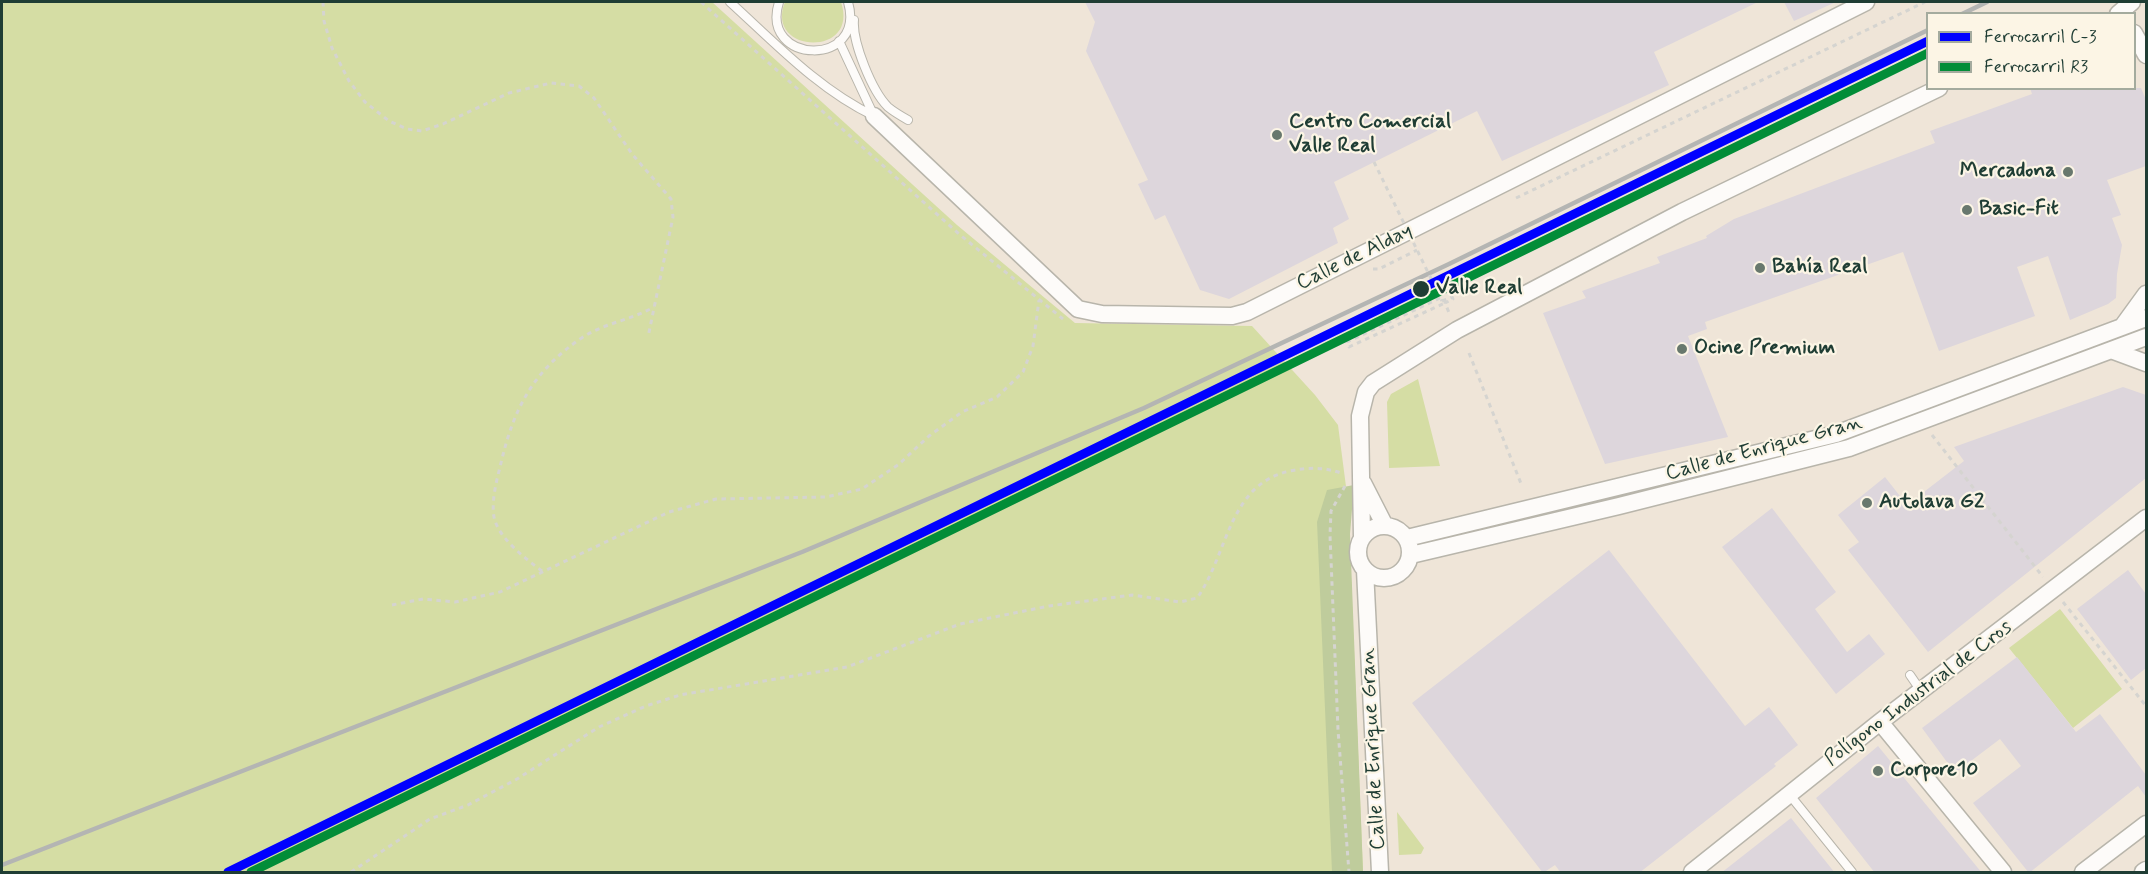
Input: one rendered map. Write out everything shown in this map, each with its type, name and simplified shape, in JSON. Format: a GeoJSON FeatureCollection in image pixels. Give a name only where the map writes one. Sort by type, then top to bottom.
{"type":"FeatureCollection","features":[{"type":"Feature","properties":{"kind":"street","name":"Calle de Alday"},"geometry":{"type":"LineString","coordinates":[[874,116],[1078,309],[1102,314],[1232,316],[1247,312],[1866,2]]}},
{"type":"Feature","properties":{"kind":"street"},"geometry":{"type":"LineString","coordinates":[[2120,12],[2132,2]]}},
{"type":"Feature","properties":{"kind":"street"},"geometry":{"type":"LineString","coordinates":[[2136,37],[2146,55]]}},
{"type":"Feature","properties":{"kind":"street"},"geometry":{"type":"LineString","coordinates":[[1362,537],[1375,526],[1385,526],[1393,527],[1407,538],[1411,555],[1404,570],[1389,579],[1380,578],[1365,570],[1358,554],[1362,537],[1360,416],[1366,392],[1382,377],[1489,313],[1682,212],[1935,90]]}},
{"type":"Feature","properties":{"kind":"street"},"geometry":{"type":"LineString","coordinates":[[2121,327],[2146,294]]}},
{"type":"Feature","properties":{"kind":"street","name":"Calle de Enrique Gran"},"geometry":{"type":"LineString","coordinates":[[1407,538],[1836,434],[2146,318]]}},
{"type":"Feature","properties":{"kind":"street","name":"Calle de Enrique Gran"},"geometry":{"type":"LineString","coordinates":[[1411,555],[1849,448],[2146,337]]}},
{"type":"Feature","properties":{"kind":"street"},"geometry":{"type":"LineString","coordinates":[[2111,350],[2146,356]]}},
{"type":"Feature","properties":{"kind":"street"},"geometry":{"type":"LineString","coordinates":[[2111,350],[2146,363]]}},
{"type":"Feature","properties":{"kind":"street"},"geometry":{"type":"LineString","coordinates":[[1362,482],[1385,526]]}},
{"type":"Feature","properties":{"kind":"street","name":"Polígono Industrial de Cros"},"geometry":{"type":"LineString","coordinates":[[1692,873],[1880,722],[2146,518]]}},
{"type":"Feature","properties":{"kind":"street","name":"Calle de Enrique Gran"},"geometry":{"type":"LineString","coordinates":[[1365,570],[1380,873]]}},
{"type":"Feature","properties":{"kind":"street","name":"Calle de Enrique Gran"},"geometry":{"type":"LineString","coordinates":[[1368,625],[1377,597],[1389,579]]}},
{"type":"Feature","properties":{"kind":"street"},"geometry":{"type":"LineString","coordinates":[[1880,722],[2003,873]]}},
{"type":"Feature","properties":{"kind":"street"},"geometry":{"type":"LineString","coordinates":[[2083,873],[2146,824]]}},
{"type":"Feature","properties":{"kind":"lane"},"geometry":{"type":"LineString","coordinates":[[730,2],[803,68],[861,110],[874,116]]}},
{"type":"Feature","properties":{"kind":"lane"},"geometry":{"type":"LineString","coordinates":[[779,2],[777,23],[803,68]]}},
{"type":"Feature","properties":{"kind":"lane"},"geometry":{"type":"LineString","coordinates":[[788,42],[811,52],[829,48],[839,41],[848,27],[849,4]]}},
{"type":"Feature","properties":{"kind":"lane"},"geometry":{"type":"LineString","coordinates":[[849,4],[854,17],[855,41],[879,93],[889,108],[908,120]]}},
{"type":"Feature","properties":{"kind":"lane"},"geometry":{"type":"LineString","coordinates":[[839,41],[874,116]]}},
{"type":"Feature","properties":{"kind":"lane"},"geometry":{"type":"LineString","coordinates":[[1910,675],[1922,691]]}},
{"type":"Feature","properties":{"kind":"lane"},"geometry":{"type":"LineString","coordinates":[[1789,794],[1852,873]]}},
{"type":"Feature","properties":{"kind":"path"},"geometry":{"type":"LineString","coordinates":[[323,2],[324,21],[332,48],[349,81],[365,102],[389,121],[407,129],[422,131],[432,128],[508,93],[551,83],[566,82],[579,86],[594,98],[632,154],[671,199],[673,216],[648,337]]}},
{"type":"Feature","properties":{"kind":"path"},"geometry":{"type":"LineString","coordinates":[[701,2],[959,234],[1070,324]]}},
{"type":"Feature","properties":{"kind":"path"},"geometry":{"type":"LineString","coordinates":[[1514,199],[1925,2]]}},
{"type":"Feature","properties":{"kind":"path"},"geometry":{"type":"LineString","coordinates":[[1374,162],[1443,302]]}},
{"type":"Feature","properties":{"kind":"path"},"geometry":{"type":"LineString","coordinates":[[1372,269],[1379,269],[1418,248]]}},
{"type":"Feature","properties":{"kind":"path"},"geometry":{"type":"LineString","coordinates":[[392,605],[423,599],[455,603],[500,592],[669,512],[716,499],[826,497],[862,489],[898,465],[929,436],[962,412],[997,397],[1023,372],[1033,346],[1039,300]]}},
{"type":"Feature","properties":{"kind":"path"},"geometry":{"type":"LineString","coordinates":[[1443,302],[1349,348],[1347,342],[1443,302]]}},
{"type":"Feature","properties":{"kind":"path"},"geometry":{"type":"LineString","coordinates":[[542,571],[515,551],[494,519],[496,481],[513,420],[522,399],[552,362],[584,336],[614,322],[636,317],[654,307]]}},
{"type":"Feature","properties":{"kind":"path"},"geometry":{"type":"LineString","coordinates":[[1469,353],[1522,486]]}},
{"type":"Feature","properties":{"kind":"path"},"geometry":{"type":"LineString","coordinates":[[1932,435],[2043,576]]}},
{"type":"Feature","properties":{"kind":"path"},"geometry":{"type":"LineString","coordinates":[[351,873],[430,819],[468,804],[517,779],[599,727],[669,698],[720,687],[847,668],[960,624],[1049,606],[1132,595],[1180,602],[1197,598],[1210,580],[1232,519],[1250,493],[1275,474],[1312,466],[1346,475],[1346,484],[1331,511],[1330,535],[1338,730],[1350,873]]}},
{"type":"Feature","properties":{"kind":"path"},"geometry":{"type":"LineString","coordinates":[[2063,602],[2146,706]]}},
{"type":"Feature","properties":{"kind":"green space"},"geometry":{"type":"Polygon","coordinates":[[[2,2],[712,2],[957,225],[1075,323],[1252,326],[1315,395],[1338,425],[1348,502],[1363,872],[2,872],[2,2]]]}},
{"type":"Feature","properties":{"kind":"green space"},"geometry":{"type":"Polygon","coordinates":[[[785,2],[841,2],[843,20],[837,33],[826,40],[812,42],[798,40],[788,32],[782,19],[785,2]]]}},
{"type":"Feature","properties":{"kind":"green space"},"geometry":{"type":"Polygon","coordinates":[[[1418,379],[1440,466],[1389,468],[1387,402],[1391,394],[1418,379]]]}},
{"type":"Feature","properties":{"kind":"green space"},"geometry":{"type":"Polygon","coordinates":[[[1354,485],[1350,534],[1363,872],[1332,872],[1317,522],[1327,490],[1354,485]]]}},
{"type":"Feature","properties":{"kind":"green space"},"geometry":{"type":"Polygon","coordinates":[[[2060,609],[2122,689],[2073,728],[2009,648],[2060,609]]]}},
{"type":"Feature","properties":{"kind":"green space"},"geometry":{"type":"Polygon","coordinates":[[[1397,812],[1424,848],[1421,854],[1399,855],[1397,812]]]}},
{"type":"Feature","properties":{"kind":"building","name":"Centro Comercial Valle Real"},"geometry":{"type":"Polygon","coordinates":[[[1085,2],[1758,2],[1654,52],[1669,85],[1502,161],[1477,111],[1334,182],[1349,219],[1333,228],[1338,243],[1229,299],[1200,290],[1165,215],[1155,220],[1138,184],[1148,180],[1086,51],[1095,22],[1085,2]]]}},
{"type":"Feature","properties":{"kind":"building"},"geometry":{"type":"Polygon","coordinates":[[[1784,2],[1836,2],[1794,21],[1784,2]]]}},
{"type":"Feature","properties":{"kind":"building","name":"Bahía Real"},"geometry":{"type":"Polygon","coordinates":[[[2136,88],[2141,88],[2146,100],[2146,166],[2107,180],[2121,215],[2112,218],[2122,245],[2116,298],[2108,304],[2070,320],[2048,256],[2017,267],[2035,316],[1939,351],[1903,252],[1705,322],[1707,329],[1688,336],[1728,437],[1605,464],[1543,313],[1586,298],[1582,291],[1660,263],[1657,257],[1707,238],[1706,236],[1734,219],[1935,143],[1930,131],[2032,94],[2031,90],[2136,90],[2136,88]]]}},
{"type":"Feature","properties":{"kind":"building"},"geometry":{"type":"Polygon","coordinates":[[[2123,387],[2146,395],[2146,478],[1928,652],[1848,550],[1859,542],[1838,515],[1885,477],[1907,505],[1964,461],[1954,447],[2123,387]]]}},
{"type":"Feature","properties":{"kind":"building"},"geometry":{"type":"Polygon","coordinates":[[[1772,508],[1836,592],[1815,609],[1847,652],[1869,634],[1885,654],[1836,694],[1722,547],[1772,508]]]}},
{"type":"Feature","properties":{"kind":"building"},"geometry":{"type":"Polygon","coordinates":[[[1609,550],[1745,726],[1769,707],[1798,745],[1774,764],[1776,766],[1639,873],[1561,873],[1555,865],[1543,873],[1412,703],[1609,550]]]}},
{"type":"Feature","properties":{"kind":"building"},"geometry":{"type":"Polygon","coordinates":[[[2128,570],[2146,594],[2146,668],[2131,680],[2077,609],[2128,570]]]}},
{"type":"Feature","properties":{"kind":"building"},"geometry":{"type":"Polygon","coordinates":[[[2017,657],[2076,732],[2100,714],[2146,775],[2146,797],[2138,786],[2029,873],[1973,803],[2021,766],[2000,739],[1955,773],[1922,728],[2017,657]]]}},
{"type":"Feature","properties":{"kind":"building"},"geometry":{"type":"Polygon","coordinates":[[[1878,746],[1982,873],[1875,873],[1816,798],[1878,746]]]}},
{"type":"Feature","properties":{"kind":"building"},"geometry":{"type":"Polygon","coordinates":[[[1791,818],[1835,873],[1721,873],[1791,818]]]}},
{"type":"Feature","properties":{"kind":"railway"},"geometry":{"type":"LineString","coordinates":[[1966,12],[1987,2]]}},
{"type":"Feature","properties":{"kind":"railway"},"geometry":{"type":"LineString","coordinates":[[2,865],[802,552],[1144,408],[1449,264],[1926,31]]}},
{"type":"Feature","properties":{"kind":"rail line","name":"C-3"},"geometry":{"type":"LineString","coordinates":[[228,872],[1926,42]]}},
{"type":"Feature","properties":{"kind":"rail line","name":"R3"},"geometry":{"type":"LineString","coordinates":[[251,872],[1926,54]]}},
{"type":"Feature","properties":{"kind":"place","name":"Centro Comercial Valle Real"},"geometry":{"type":"Point","coordinates":[1277,135]}},
{"type":"Feature","properties":{"kind":"place","name":"Mercadona"},"geometry":{"type":"Point","coordinates":[2068,172]}},
{"type":"Feature","properties":{"kind":"place","name":"Basic-Fit"},"geometry":{"type":"Point","coordinates":[1967,210]}},
{"type":"Feature","properties":{"kind":"place","name":"Bahía Real"},"geometry":{"type":"Point","coordinates":[1760,268]}},
{"type":"Feature","properties":{"kind":"place","name":"Valle Real"},"geometry":{"type":"Point","coordinates":[1421,289]}},
{"type":"Feature","properties":{"kind":"place","name":"Ocine Premium"},"geometry":{"type":"Point","coordinates":[1682,349]}},
{"type":"Feature","properties":{"kind":"place","name":"Autolava G2"},"geometry":{"type":"Point","coordinates":[1867,503]}},
{"type":"Feature","properties":{"kind":"place","name":"Corpore10"},"geometry":{"type":"Point","coordinates":[1878,771]}}]}
